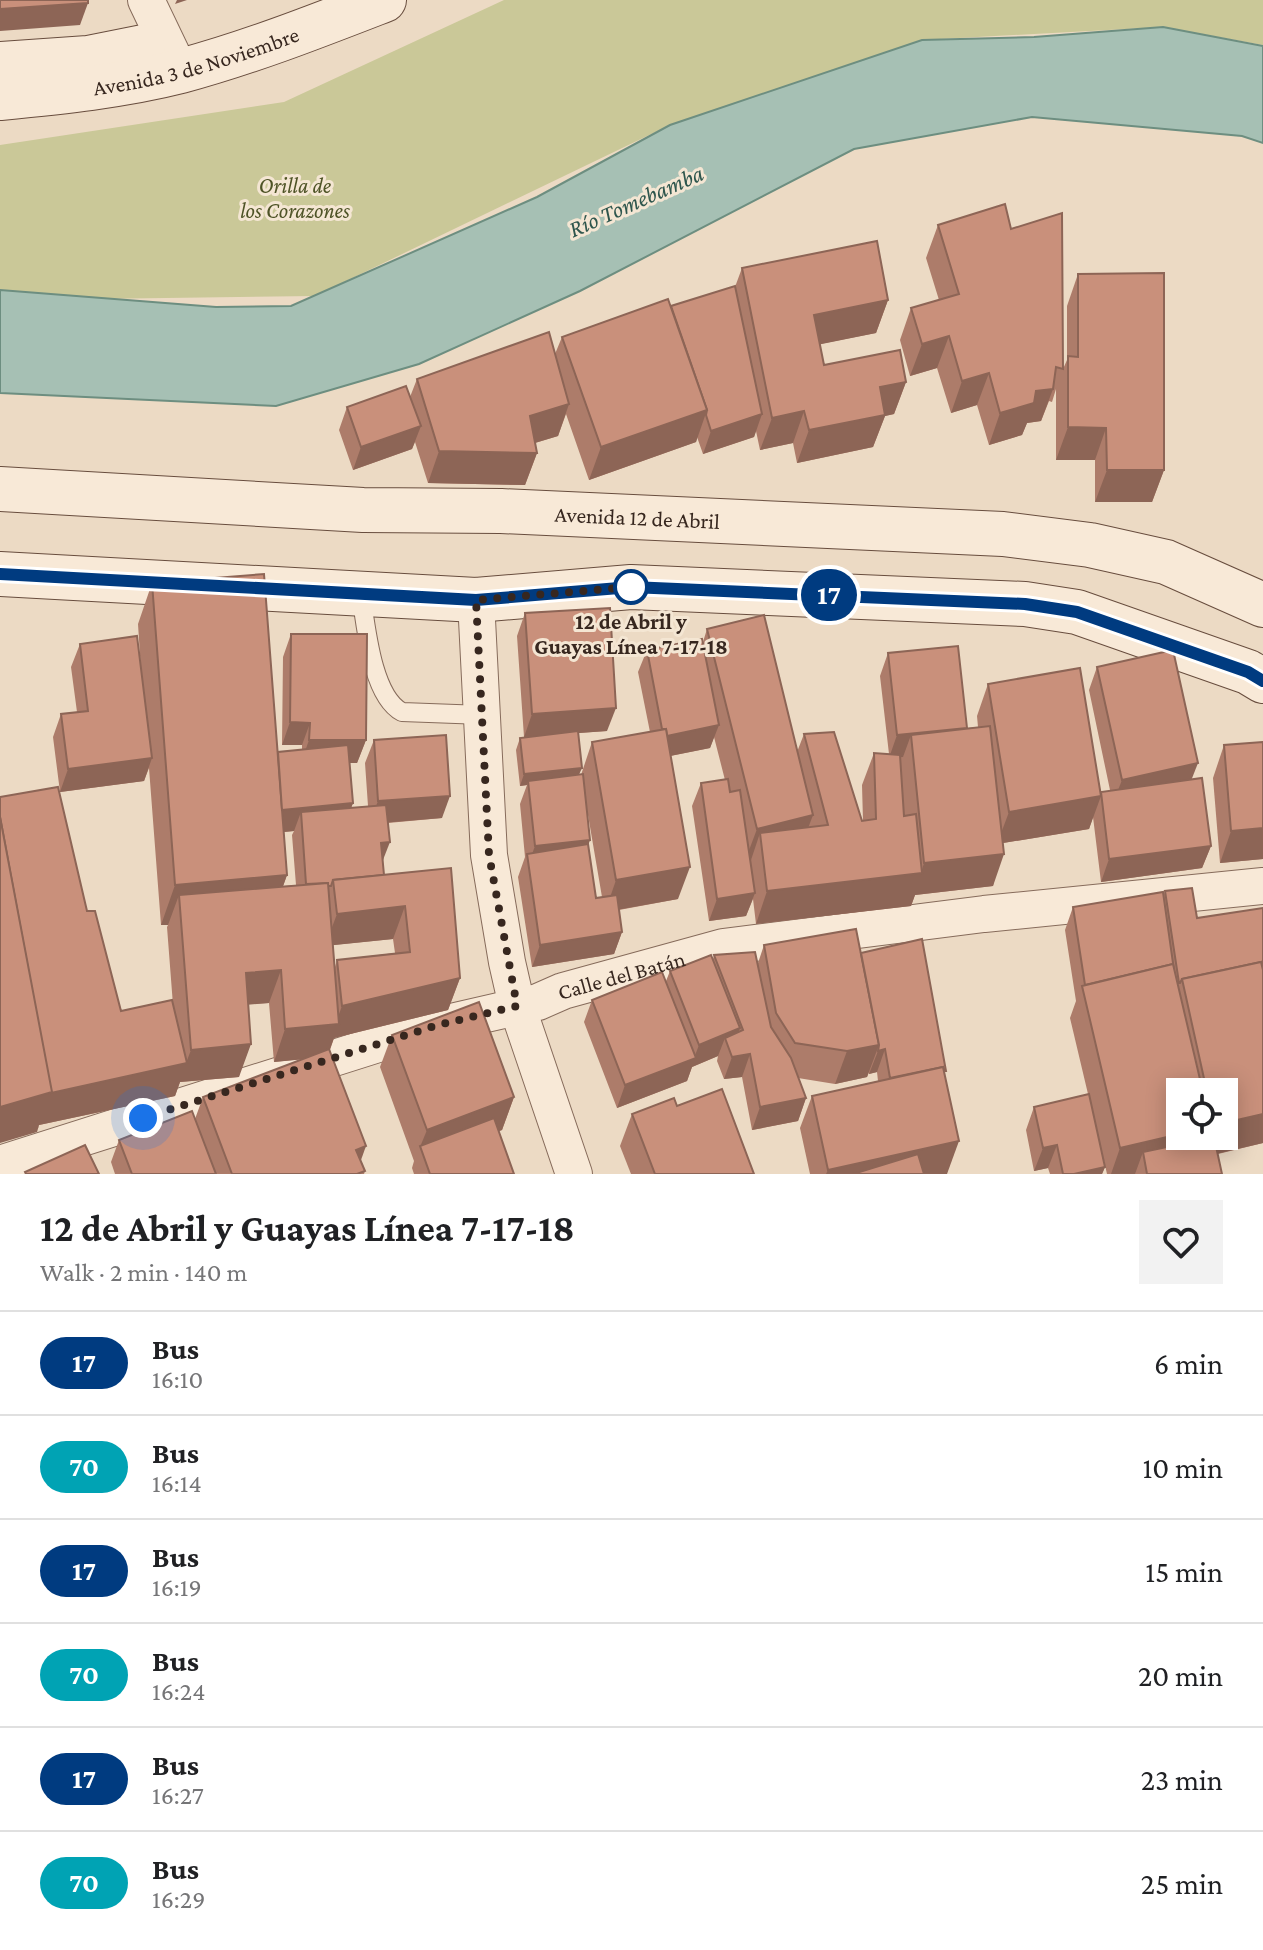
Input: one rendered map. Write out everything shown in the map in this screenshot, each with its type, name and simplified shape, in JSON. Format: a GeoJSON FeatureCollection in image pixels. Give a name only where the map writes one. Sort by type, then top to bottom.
{"type":"FeatureCollection","features":[{"type":"Feature","properties":{"kind":"main road","name":"Avenida 3 de Noviembre"},"geometry":{"type":"LineString","coordinates":[[0,98],[93,89],[306,0]]}},
{"type":"Feature","properties":{"kind":"main road","name":"Avenida 3 de Noviembre"},"geometry":{"type":"LineString","coordinates":[[0,64],[88,58],[173,57],[292,36],[384,0]]}},
{"type":"Feature","properties":{"kind":"main road","name":"Avenida 12 de Abril"},"geometry":{"type":"LineString","coordinates":[[0,489],[363,510],[501,511],[1003,534],[1090,545],[1166,562],[1263,605]]}},
{"type":"Feature","properties":{"kind":"main road"},"geometry":{"type":"LineString","coordinates":[[0,574],[192,595],[360,592],[476,600],[631,587],[1025,604],[1077,612],[1248,672],[1263,681]]}},
{"type":"Feature","properties":{"kind":"street"},"geometry":{"type":"LineString","coordinates":[[146,0],[173,57]]}},
{"type":"Feature","properties":{"kind":"street"},"geometry":{"type":"LineString","coordinates":[[476,600],[489,855],[517,1006],[574,1174]]}},
{"type":"Feature","properties":{"kind":"street","name":"Calle del Batán"},"geometry":{"type":"LineString","coordinates":[[0,1164],[438,1025],[517,1006],[723,947],[984,914],[1263,886]]}},
{"type":"Feature","properties":{"kind":"lane"},"geometry":{"type":"LineString","coordinates":[[360,592],[379,681],[391,706],[402,712],[483,715]]}},
{"type":"Feature","properties":{"kind":"green space","name":"Orilla de los Corazones"},"geometry":{"type":"Polygon","coordinates":[[[504,0],[1263,0],[1263,45],[1163,27],[922,40],[670,125],[315,296],[94,299],[0,291],[0,145],[284,102],[504,0]]]}},
{"type":"Feature","properties":{"kind":"water","name":"Río Tomebamba"},"geometry":{"type":"Polygon","coordinates":[[[1163,27],[1263,46],[1263,143],[1242,136],[1032,117],[854,149],[580,291],[419,364],[276,406],[0,393],[0,290],[216,307],[291,306],[537,197],[670,125],[922,40],[1034,37],[1163,27]]]}},
{"type":"Feature","properties":{"kind":"building"},"geometry":{"type":"Polygon","coordinates":[[[0,0],[88,0],[88,3],[0,9],[0,0]]]}},
{"type":"Feature","properties":{"kind":"building"},"geometry":{"type":"Polygon","coordinates":[[[1005,204],[1011,229],[1062,213],[1063,369],[1056,367],[1053,389],[1036,391],[1034,403],[1000,413],[989,373],[962,381],[949,336],[922,344],[911,308],[959,294],[938,225],[1005,204]]]}},
{"type":"Feature","properties":{"kind":"building"},"geometry":{"type":"Polygon","coordinates":[[[877,241],[888,300],[814,315],[824,365],[900,350],[906,382],[880,387],[885,415],[809,430],[804,411],[772,418],[742,268],[877,241]]]}},
{"type":"Feature","properties":{"kind":"building"},"geometry":{"type":"Polygon","coordinates":[[[1164,273],[1164,470],[1107,470],[1106,428],[1068,427],[1068,356],[1078,357],[1078,274],[1164,273]]]}},
{"type":"Feature","properties":{"kind":"building"},"geometry":{"type":"Polygon","coordinates":[[[735,286],[762,414],[711,431],[707,410],[671,306],[735,286]]]}},
{"type":"Feature","properties":{"kind":"building"},"geometry":{"type":"Polygon","coordinates":[[[668,299],[707,410],[601,447],[562,337],[668,299]]]}},
{"type":"Feature","properties":{"kind":"building"},"geometry":{"type":"Polygon","coordinates":[[[549,332],[569,404],[530,416],[537,453],[439,451],[417,379],[549,332]]]}},
{"type":"Feature","properties":{"kind":"building"},"geometry":{"type":"Polygon","coordinates":[[[406,386],[421,426],[361,447],[347,407],[406,386]]]}},
{"type":"Feature","properties":{"kind":"building"},"geometry":{"type":"Polygon","coordinates":[[[264,574],[287,875],[175,885],[152,583],[264,574]]]}},
{"type":"Feature","properties":{"kind":"building"},"geometry":{"type":"Polygon","coordinates":[[[610,608],[616,708],[532,714],[525,613],[610,608]]]}},
{"type":"Feature","properties":{"kind":"building"},"geometry":{"type":"Polygon","coordinates":[[[764,615],[813,815],[757,829],[707,629],[764,615]]]}},
{"type":"Feature","properties":{"kind":"building"},"geometry":{"type":"Polygon","coordinates":[[[291,634],[367,634],[366,740],[309,740],[310,723],[290,722],[291,634]]]}},
{"type":"Feature","properties":{"kind":"building"},"geometry":{"type":"Polygon","coordinates":[[[137,636],[152,758],[68,769],[61,714],[88,711],[80,644],[137,636]]]}},
{"type":"Feature","properties":{"kind":"building"},"geometry":{"type":"Polygon","coordinates":[[[702,639],[719,725],[667,736],[666,729],[662,729],[647,650],[702,639]]]}},
{"type":"Feature","properties":{"kind":"building"},"geometry":{"type":"Polygon","coordinates":[[[958,646],[967,728],[897,735],[888,653],[958,646]]]}},
{"type":"Feature","properties":{"kind":"building"},"geometry":{"type":"Polygon","coordinates":[[[1173,650],[1198,763],[1122,780],[1097,667],[1173,650]]]}},
{"type":"Feature","properties":{"kind":"building"},"geometry":{"type":"Polygon","coordinates":[[[1080,668],[1101,796],[1009,812],[988,684],[1080,668]]]}},
{"type":"Feature","properties":{"kind":"building"},"geometry":{"type":"Polygon","coordinates":[[[990,726],[1004,854],[924,863],[911,735],[990,726]]]}},
{"type":"Feature","properties":{"kind":"building"},"geometry":{"type":"Polygon","coordinates":[[[666,729],[690,867],[616,880],[592,742],[666,729]]]}},
{"type":"Feature","properties":{"kind":"building"},"geometry":{"type":"Polygon","coordinates":[[[578,731],[582,768],[524,774],[520,738],[578,731]]]}},
{"type":"Feature","properties":{"kind":"building"},"geometry":{"type":"Polygon","coordinates":[[[834,732],[862,821],[876,819],[874,753],[900,755],[904,816],[916,814],[922,873],[767,891],[760,833],[828,825],[804,734],[834,732]]]}},
{"type":"Feature","properties":{"kind":"building"},"geometry":{"type":"Polygon","coordinates":[[[446,735],[450,796],[378,801],[374,740],[446,735]]]}},
{"type":"Feature","properties":{"kind":"building"},"geometry":{"type":"Polygon","coordinates":[[[1263,742],[1263,828],[1231,831],[1224,745],[1263,742]]]}},
{"type":"Feature","properties":{"kind":"building"},"geometry":{"type":"Polygon","coordinates":[[[348,745],[353,803],[282,810],[278,752],[348,745]]]}},
{"type":"Feature","properties":{"kind":"building"},"geometry":{"type":"Polygon","coordinates":[[[583,774],[590,840],[535,846],[528,781],[583,774]]]}},
{"type":"Feature","properties":{"kind":"building"},"geometry":{"type":"Polygon","coordinates":[[[1202,778],[1211,846],[1109,859],[1101,792],[1202,778]]]}},
{"type":"Feature","properties":{"kind":"building"},"geometry":{"type":"Polygon","coordinates":[[[728,779],[730,792],[740,790],[755,893],[717,899],[701,783],[728,779]]]}},
{"type":"Feature","properties":{"kind":"building"},"geometry":{"type":"Polygon","coordinates":[[[58,787],[87,911],[95,911],[121,1011],[172,1000],[187,1063],[51,1093],[0,817],[0,797],[58,787]]]}},
{"type":"Feature","properties":{"kind":"building"},"geometry":{"type":"Polygon","coordinates":[[[386,805],[390,842],[381,843],[384,875],[333,880],[331,886],[328,883],[306,884],[301,812],[386,805]]]}},
{"type":"Feature","properties":{"kind":"building"},"geometry":{"type":"Polygon","coordinates":[[[0,817],[52,1092],[0,1107],[0,817]]]}},
{"type":"Feature","properties":{"kind":"building"},"geometry":{"type":"Polygon","coordinates":[[[588,844],[596,898],[617,895],[622,932],[540,945],[527,854],[588,844]]]}},
{"type":"Feature","properties":{"kind":"building"},"geometry":{"type":"Polygon","coordinates":[[[451,868],[460,978],[342,1006],[337,960],[410,952],[405,906],[337,914],[333,880],[451,868]]]}},
{"type":"Feature","properties":{"kind":"building"},"geometry":{"type":"Polygon","coordinates":[[[328,883],[339,1024],[285,1029],[281,970],[246,973],[251,1044],[191,1050],[179,895],[328,883]]]}},
{"type":"Feature","properties":{"kind":"building"},"geometry":{"type":"Polygon","coordinates":[[[1192,888],[1197,918],[1263,908],[1263,970],[1261,962],[1182,979],[1179,983],[1165,891],[1192,888]]]}},
{"type":"Feature","properties":{"kind":"building"},"geometry":{"type":"Polygon","coordinates":[[[1163,892],[1174,970],[1173,964],[1085,985],[1073,907],[1163,892]]]}},
{"type":"Feature","properties":{"kind":"building"},"geometry":{"type":"Polygon","coordinates":[[[856,929],[879,1045],[847,1051],[795,1043],[776,1013],[764,945],[856,929]]]}},
{"type":"Feature","properties":{"kind":"building"},"geometry":{"type":"Polygon","coordinates":[[[922,939],[946,1071],[943,1067],[890,1078],[885,1049],[878,1051],[861,953],[922,939]]]}},
{"type":"Feature","properties":{"kind":"building"},"geometry":{"type":"Polygon","coordinates":[[[755,952],[771,1027],[791,1058],[806,1098],[760,1107],[750,1054],[732,1057],[725,1038],[743,1030],[714,955],[755,952]]]}},
{"type":"Feature","properties":{"kind":"building"},"geometry":{"type":"Polygon","coordinates":[[[711,955],[740,1028],[699,1045],[670,971],[711,955]]]}},
{"type":"Feature","properties":{"kind":"building"},"geometry":{"type":"Polygon","coordinates":[[[1261,962],[1263,1114],[1238,1120],[1238,1078],[1204,1078],[1182,979],[1261,962]]]}},
{"type":"Feature","properties":{"kind":"building"},"geometry":{"type":"Polygon","coordinates":[[[1173,964],[1200,1078],[1166,1078],[1166,1137],[1120,1148],[1082,986],[1173,964]]]}},
{"type":"Feature","properties":{"kind":"building"},"geometry":{"type":"Polygon","coordinates":[[[662,972],[696,1058],[625,1085],[592,1000],[662,972]]]}},
{"type":"Feature","properties":{"kind":"building"},"geometry":{"type":"Polygon","coordinates":[[[479,1002],[514,1097],[427,1130],[392,1035],[479,1002]]]}},
{"type":"Feature","properties":{"kind":"building"},"geometry":{"type":"Polygon","coordinates":[[[329,1049],[366,1146],[356,1150],[365,1171],[357,1174],[232,1174],[203,1097],[329,1049]]]}},
{"type":"Feature","properties":{"kind":"building"},"geometry":{"type":"Polygon","coordinates":[[[943,1067],[959,1141],[828,1170],[812,1096],[943,1067]]]}},
{"type":"Feature","properties":{"kind":"building"},"geometry":{"type":"Polygon","coordinates":[[[722,1089],[754,1174],[655,1174],[632,1114],[674,1098],[677,1106],[722,1089]]]}},
{"type":"Feature","properties":{"kind":"building"},"geometry":{"type":"Polygon","coordinates":[[[1089,1094],[1105,1167],[1063,1174],[1057,1145],[1043,1148],[1034,1107],[1089,1094]]]}},
{"type":"Feature","properties":{"kind":"building"},"geometry":{"type":"Polygon","coordinates":[[[192,1111],[216,1174],[132,1174],[119,1140],[192,1111]]]}},
{"type":"Feature","properties":{"kind":"building"},"geometry":{"type":"Polygon","coordinates":[[[494,1118],[514,1174],[430,1174],[420,1146],[494,1118]]]}},
{"type":"Feature","properties":{"kind":"building"},"geometry":{"type":"Polygon","coordinates":[[[85,1145],[99,1174],[25,1172],[85,1145]]]}},
{"type":"Feature","properties":{"kind":"building"},"geometry":{"type":"Polygon","coordinates":[[[1166,1147],[1166,1150],[1217,1150],[1222,1174],[1147,1174],[1143,1152],[1166,1147]]]}},
{"type":"Feature","properties":{"kind":"building"},"geometry":{"type":"Polygon","coordinates":[[[918,1154],[924,1174],[853,1174],[918,1154]]]}},
{"type":"Feature","properties":{"kind":"bus line","name":"17"},"geometry":{"type":"LineString","coordinates":[[0,574],[476,600],[631,587],[1025,604],[1077,612],[1248,672],[1263,681]]}},
{"type":"Feature","properties":{"kind":"place","name":"12 de Abril y Guayas Línea 7-17-18"},"geometry":{"type":"Point","coordinates":[631,587]}},
{"type":"Feature","properties":{"kind":"route"},"geometry":{"type":"LineString","coordinates":[[143,1118],[438,1025],[517,1006],[489,855],[476,600],[631,587]]}}]}
